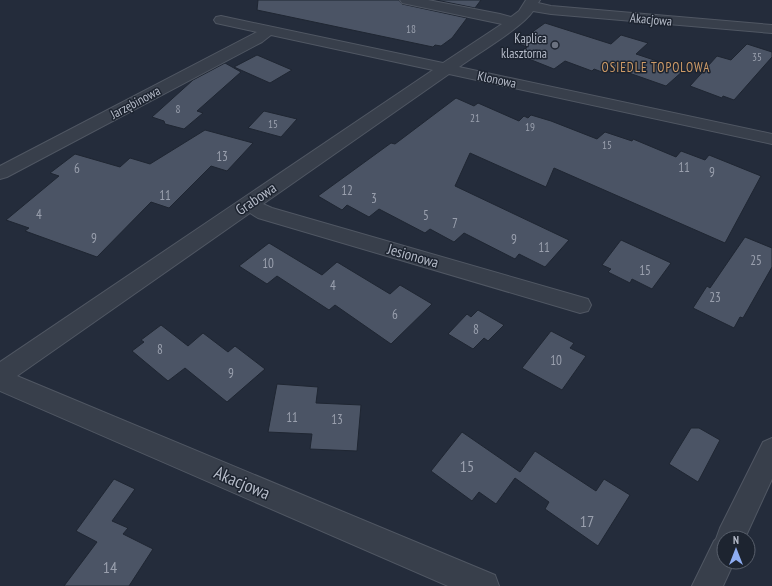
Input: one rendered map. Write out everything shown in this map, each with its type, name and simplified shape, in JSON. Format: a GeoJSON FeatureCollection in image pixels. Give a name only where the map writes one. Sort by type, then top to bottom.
{"type":"FeatureCollection","features":[{"type":"Feature","properties":{"kind":"street"},"geometry":{"type":"LineString","coordinates":[[407,0],[500,18],[512,23]]}},
{"type":"Feature","properties":{"kind":"street","name":"Grabowa"},"geometry":{"type":"LineString","coordinates":[[0,374],[512,23],[524,14],[532,3]]}},
{"type":"Feature","properties":{"kind":"street","name":"Akacjowa"},"geometry":{"type":"LineString","coordinates":[[532,3],[551,10],[772,29]]}},
{"type":"Feature","properties":{"kind":"street","name":"Klonowa"},"geometry":{"type":"LineString","coordinates":[[221,20],[772,139]]}},
{"type":"Feature","properties":{"kind":"street","name":"Jarzębinowa"},"geometry":{"type":"LineString","coordinates":[[0,173],[257,39],[269,30]]}},
{"type":"Feature","properties":{"kind":"street","name":"Jesionowa"},"geometry":{"type":"LineString","coordinates":[[248,204],[265,213],[580,305]]}},
{"type":"Feature","properties":{"kind":"street","name":"Akacjowa"},"geometry":{"type":"LineString","coordinates":[[0,380],[484,586]]}},
{"type":"Feature","properties":{"kind":"street"},"geometry":{"type":"LineString","coordinates":[[734,530],[772,450]]}},
{"type":"Feature","properties":{"kind":"street"},"geometry":{"type":"LineString","coordinates":[[707,586],[716,567]]}},
{"type":"Feature","properties":{"kind":"building"},"geometry":{"type":"Polygon","coordinates":[[[258,0],[399,0],[402,4],[467,18],[452,38],[441,46],[435,45],[433,47],[257,10],[258,0]]]}},
{"type":"Feature","properties":{"kind":"building"},"geometry":{"type":"Polygon","coordinates":[[[436,0],[481,0],[475,8],[436,0]]]}},
{"type":"Feature","properties":{"kind":"building"},"geometry":{"type":"Polygon","coordinates":[[[545,23],[611,44],[621,35],[648,43],[636,54],[684,70],[666,86],[609,66],[602,72],[594,69],[592,71],[565,61],[554,69],[519,55],[527,47],[517,43],[545,23]]]}},
{"type":"Feature","properties":{"kind":"building"},"geometry":{"type":"Polygon","coordinates":[[[747,44],[772,52],[772,57],[734,100],[723,96],[722,98],[690,86],[717,56],[731,60],[747,44]]]}},
{"type":"Feature","properties":{"kind":"building"},"geometry":{"type":"Polygon","coordinates":[[[257,55],[292,70],[270,83],[234,67],[257,55]]]}},
{"type":"Feature","properties":{"kind":"building"},"geometry":{"type":"Polygon","coordinates":[[[225,63],[241,72],[197,111],[203,113],[184,129],[165,124],[164,121],[152,117],[193,80],[225,63]]]}},
{"type":"Feature","properties":{"kind":"building"},"geometry":{"type":"Polygon","coordinates":[[[456,98],[474,106],[478,103],[519,121],[524,116],[528,118],[531,115],[597,139],[605,132],[632,141],[633,139],[676,157],[681,151],[705,160],[709,155],[761,176],[725,243],[554,168],[546,187],[470,153],[455,186],[569,240],[545,267],[519,254],[515,259],[464,233],[454,242],[430,229],[425,233],[379,209],[369,217],[347,205],[342,210],[318,196],[391,143],[395,144],[456,98]]]}},
{"type":"Feature","properties":{"kind":"building"},"geometry":{"type":"Polygon","coordinates":[[[264,111],[297,119],[281,137],[248,128],[264,111]]]}},
{"type":"Feature","properties":{"kind":"building"},"geometry":{"type":"Polygon","coordinates":[[[205,130],[253,143],[227,171],[211,166],[169,208],[151,202],[97,257],[25,231],[29,228],[6,220],[59,176],[50,173],[75,154],[120,167],[130,158],[150,164],[205,130]]]}},
{"type":"Feature","properties":{"kind":"building"},"geometry":{"type":"Polygon","coordinates":[[[745,237],[772,248],[772,267],[743,318],[740,317],[734,328],[693,308],[707,286],[710,288],[745,237]]]}},
{"type":"Feature","properties":{"kind":"building"},"geometry":{"type":"Polygon","coordinates":[[[621,240],[671,263],[652,289],[632,279],[630,283],[608,272],[611,269],[602,265],[621,240]]]}},
{"type":"Feature","properties":{"kind":"building"},"geometry":{"type":"Polygon","coordinates":[[[269,243],[322,275],[337,262],[390,294],[400,285],[432,304],[391,344],[335,305],[329,310],[277,276],[267,284],[239,266],[269,243]]]}},
{"type":"Feature","properties":{"kind":"building"},"geometry":{"type":"Polygon","coordinates":[[[478,310],[504,325],[488,341],[484,338],[473,349],[448,334],[467,314],[471,317],[478,310]]]}},
{"type":"Feature","properties":{"kind":"building"},"geometry":{"type":"Polygon","coordinates":[[[161,325],[188,346],[203,333],[228,352],[235,346],[265,369],[227,402],[185,368],[168,381],[132,351],[144,342],[141,340],[161,325]]]}},
{"type":"Feature","properties":{"kind":"building"},"geometry":{"type":"Polygon","coordinates":[[[551,331],[574,343],[570,348],[586,356],[562,390],[522,368],[551,331]]]}},
{"type":"Feature","properties":{"kind":"building"},"geometry":{"type":"Polygon","coordinates":[[[277,384],[318,387],[316,403],[361,405],[357,451],[310,449],[312,434],[268,432],[277,384]]]}},
{"type":"Feature","properties":{"kind":"building"},"geometry":{"type":"Polygon","coordinates":[[[691,428],[699,428],[720,440],[698,482],[669,464],[691,428]]]}},
{"type":"Feature","properties":{"kind":"building"},"geometry":{"type":"Polygon","coordinates":[[[462,432],[520,472],[535,451],[596,491],[604,479],[630,495],[598,546],[545,509],[549,502],[515,478],[496,504],[479,492],[472,501],[431,471],[462,432]]]}},
{"type":"Feature","properties":{"kind":"building"},"geometry":{"type":"Polygon","coordinates":[[[114,479],[135,489],[112,521],[128,528],[123,534],[153,549],[129,586],[64,586],[97,542],[76,531],[114,479]]]}},
{"type":"Feature","properties":{"kind":"place","name":"Kaplica klasztorna"},"geometry":{"type":"Point","coordinates":[555,45]}},
{"type":"Feature","properties":{"kind":"district","name":"OSIEDLE TOPOLOWA"},"geometry":{"type":"Point","coordinates":[656,67]}}]}
